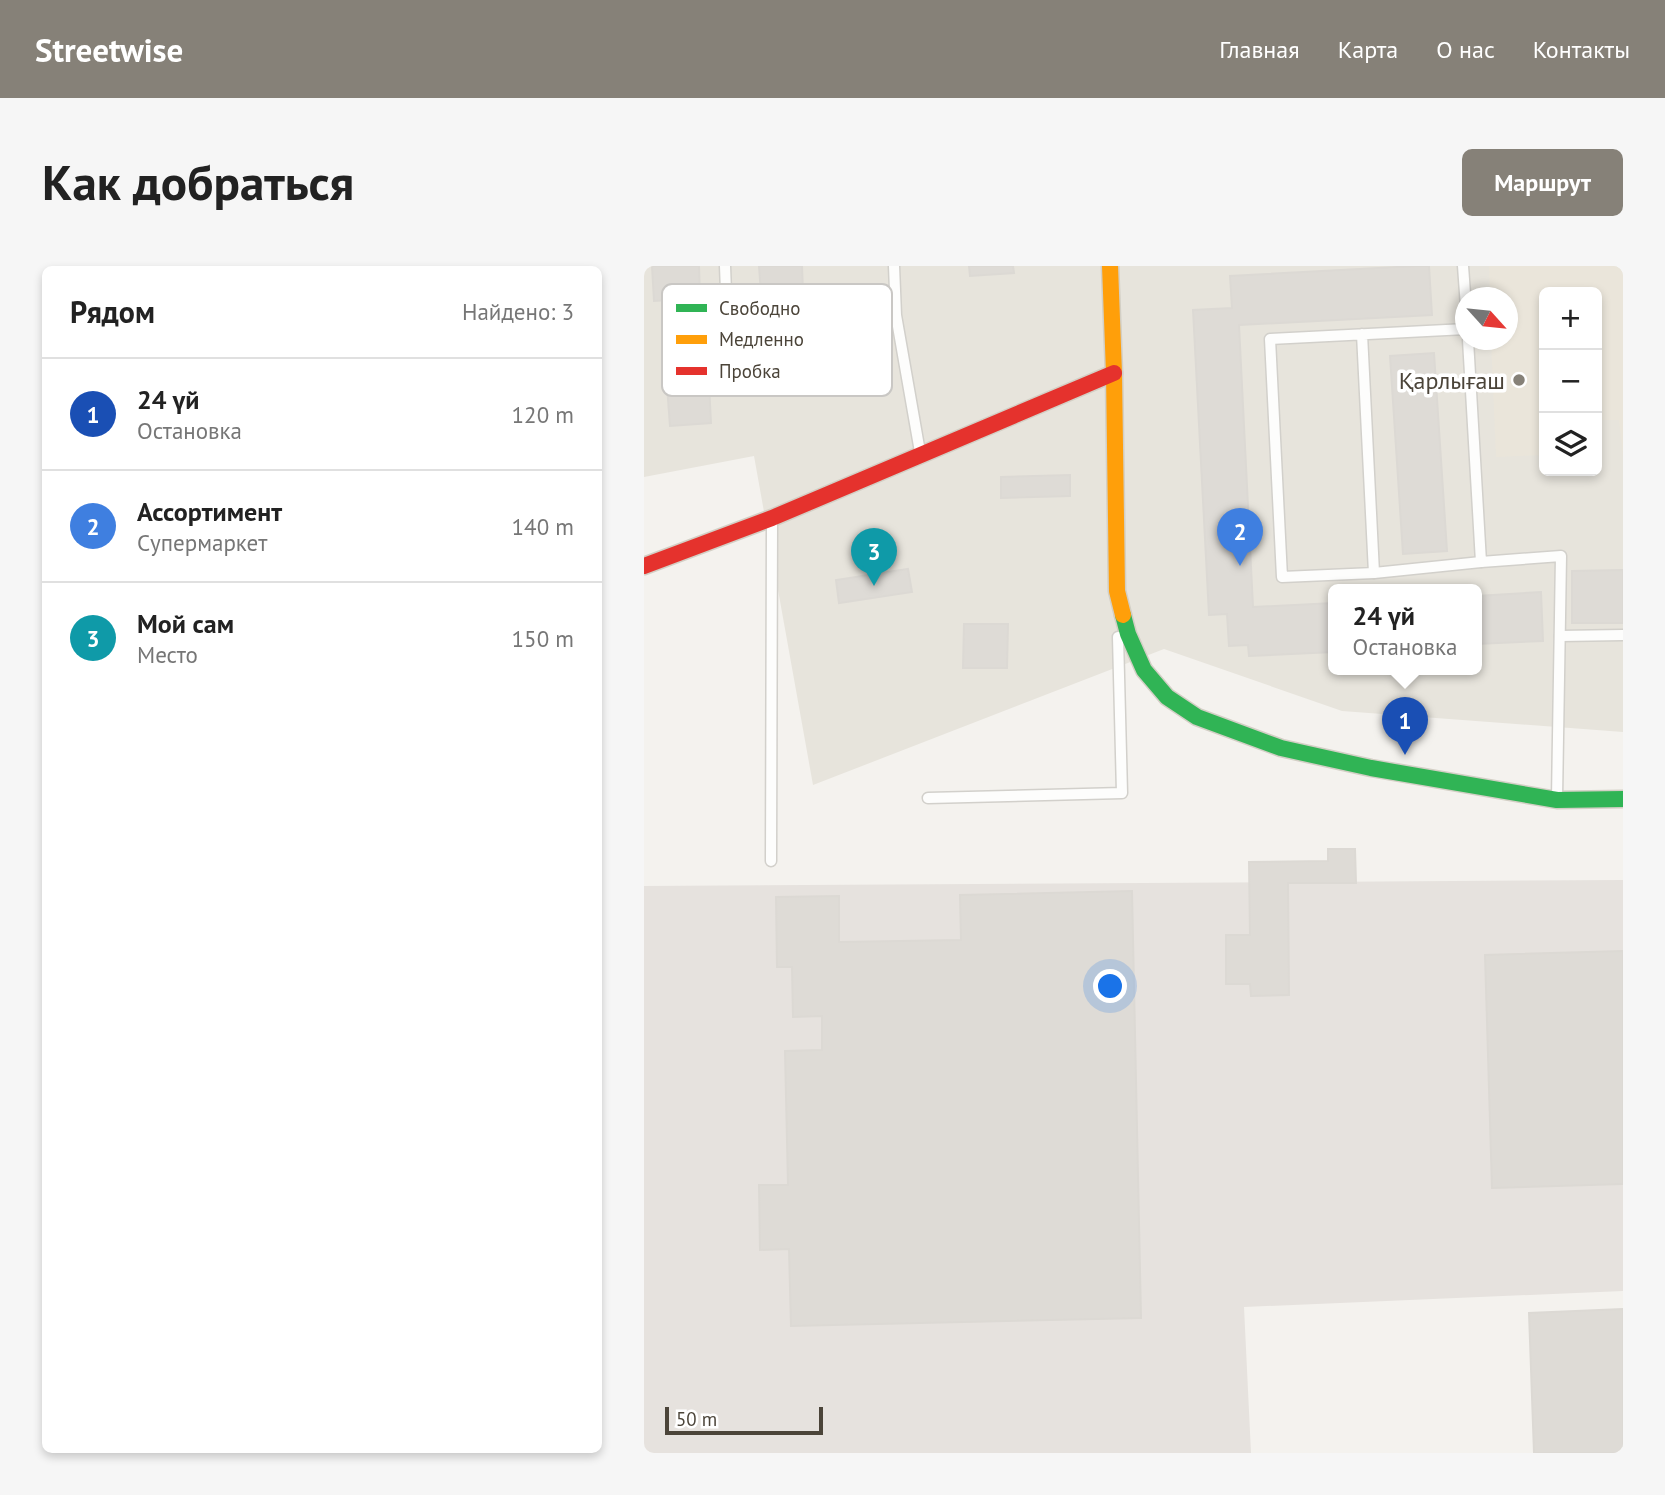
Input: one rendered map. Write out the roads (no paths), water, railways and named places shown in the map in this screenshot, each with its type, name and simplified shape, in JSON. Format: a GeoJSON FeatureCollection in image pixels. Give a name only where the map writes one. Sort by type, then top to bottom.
{"type":"FeatureCollection","features":[{"type":"Feature","properties":{"kind":"street"},"geometry":{"type":"LineString","coordinates":[[1110,266],[1117,591],[1128,634],[1144,670],[1167,696],[1197,717],[1281,748],[1371,768],[1557,800],[1623,799]]}},
{"type":"Feature","properties":{"kind":"street"},"geometry":{"type":"LineString","coordinates":[[644,566],[772,518],[1114,373]]}},
{"type":"Feature","properties":{"kind":"lane"},"geometry":{"type":"LineString","coordinates":[[725,266],[726,284]]}},
{"type":"Feature","properties":{"kind":"lane"},"geometry":{"type":"LineString","coordinates":[[894,266],[896,315],[920,455]]}},
{"type":"Feature","properties":{"kind":"lane"},"geometry":{"type":"LineString","coordinates":[[1463,266],[1464,287]]}},
{"type":"Feature","properties":{"kind":"lane"},"geometry":{"type":"LineString","coordinates":[[1455,329],[1270,338],[1282,577],[1374,573],[1560,556],[1557,800]]}},
{"type":"Feature","properties":{"kind":"lane"},"geometry":{"type":"LineString","coordinates":[[1362,334],[1374,573]]}},
{"type":"Feature","properties":{"kind":"lane"},"geometry":{"type":"LineString","coordinates":[[1469,350],[1481,562]]}},
{"type":"Feature","properties":{"kind":"lane"},"geometry":{"type":"LineString","coordinates":[[771,861],[772,518]]}},
{"type":"Feature","properties":{"kind":"lane"},"geometry":{"type":"LineString","coordinates":[[928,797],[1122,793],[1117,591]]}},
{"type":"Feature","properties":{"kind":"lane"},"geometry":{"type":"LineString","coordinates":[[1560,636],[1623,635]]}},
{"type":"Feature","properties":{"kind":"place","name":"Қарлығаш"},"geometry":{"type":"Point","coordinates":[1519,380]}},
{"type":"Feature","properties":{"kind":"place","name":"Ассортимент"},"geometry":{"type":"Point","coordinates":[1240,566]}},
{"type":"Feature","properties":{"kind":"place","name":"Мой сам"},"geometry":{"type":"Point","coordinates":[874,586]}},
{"type":"Feature","properties":{"kind":"place","name":"24 үй"},"geometry":{"type":"Point","coordinates":[1405,755]}}]}
